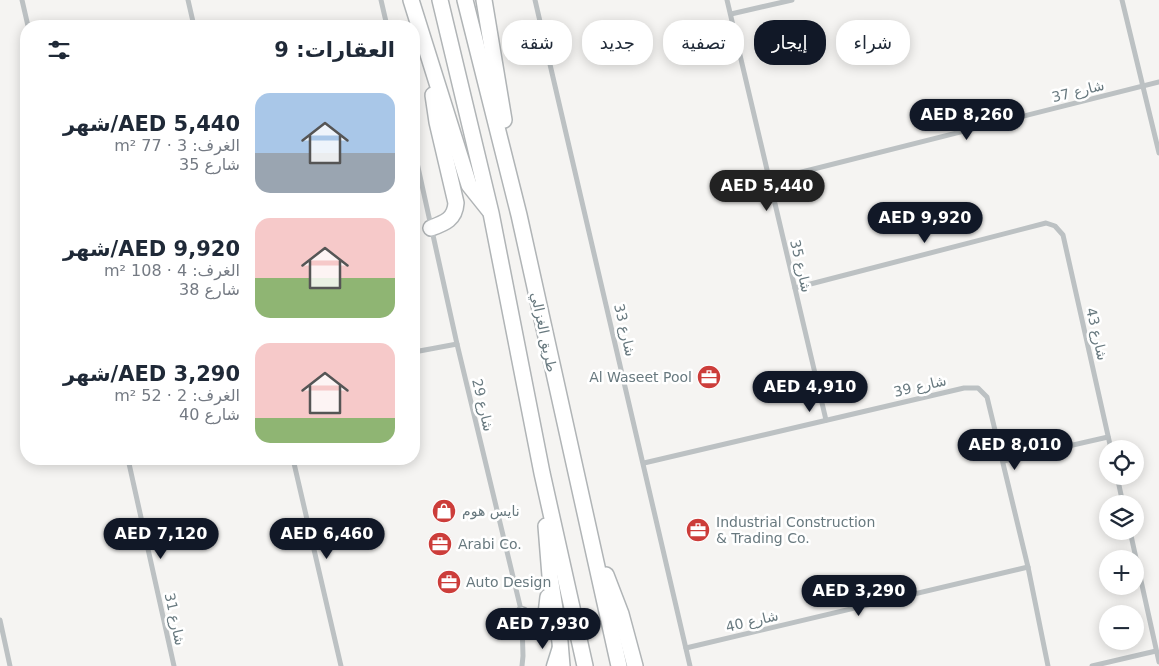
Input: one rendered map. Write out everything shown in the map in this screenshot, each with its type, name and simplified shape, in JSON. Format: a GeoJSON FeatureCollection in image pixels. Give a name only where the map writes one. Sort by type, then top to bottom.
{"type":"FeatureCollection","features":[{"type":"Feature","properties":{"kind":"highway"},"geometry":{"type":"LineString","coordinates":[[411,0],[417,20]]}},
{"type":"Feature","properties":{"kind":"highway","name":"طريق الغزالي"},"geometry":{"type":"LineString","coordinates":[[440,0],[491,213],[542,473],[585,666]]}},
{"type":"Feature","properties":{"kind":"highway","name":"طريق الغزالي"},"geometry":{"type":"LineString","coordinates":[[465,0],[519,215],[619,666]]}},
{"type":"Feature","properties":{"kind":"highway"},"geometry":{"type":"LineString","coordinates":[[484,0],[519,215]]}},
{"type":"Feature","properties":{"kind":"highway"},"geometry":{"type":"LineString","coordinates":[[420,30],[469,185],[491,213]]}},
{"type":"Feature","properties":{"kind":"highway"},"geometry":{"type":"LineString","coordinates":[[431,66],[434,108],[456,203],[456,210],[449,221],[431,228]]}},
{"type":"Feature","properties":{"kind":"highway"},"geometry":{"type":"LineString","coordinates":[[542,473],[550,576],[562,666]]}},
{"type":"Feature","properties":{"kind":"highway"},"geometry":{"type":"LineString","coordinates":[[586,520],[621,614],[635,666]]}},
{"type":"Feature","properties":{"kind":"highway"},"geometry":{"type":"LineString","coordinates":[[522,616],[535,627],[541,626],[544,621],[548,600],[550,576]]}},
{"type":"Feature","properties":{"kind":"highway"},"geometry":{"type":"LineString","coordinates":[[621,614],[631,630],[645,666]]}},
{"type":"Feature","properties":{"kind":"street"},"geometry":{"type":"LineString","coordinates":[[22,0],[27,20]]}},
{"type":"Feature","properties":{"kind":"street"},"geometry":{"type":"LineString","coordinates":[[188,0],[193,20]]}},
{"type":"Feature","properties":{"kind":"street"},"geometry":{"type":"LineString","coordinates":[[381,0],[386,20]]}},
{"type":"Feature","properties":{"kind":"street","name":"شارع 33"},"geometry":{"type":"LineString","coordinates":[[535,0],[690,666]]}},
{"type":"Feature","properties":{"kind":"street","name":"شارع 35"},"geometry":{"type":"LineString","coordinates":[[727,0],[826,420]]}},
{"type":"Feature","properties":{"kind":"street"},"geometry":{"type":"LineString","coordinates":[[731,14],[792,0]]}},
{"type":"Feature","properties":{"kind":"street"},"geometry":{"type":"LineString","coordinates":[[1122,0],[1159,153]]}},
{"type":"Feature","properties":{"kind":"street","name":"شارع 37"},"geometry":{"type":"LineString","coordinates":[[770,180],[1159,82]]}},
{"type":"Feature","properties":{"kind":"street","name":"شارع 29"},"geometry":{"type":"LineString","coordinates":[[420,177],[457,344],[522,616],[522,666]]}},
{"type":"Feature","properties":{"kind":"street","name":"شارع 43"},"geometry":{"type":"LineString","coordinates":[[795,288],[1046,223],[1055,226],[1063,235],[1109,440]]}},
{"type":"Feature","properties":{"kind":"street"},"geometry":{"type":"LineString","coordinates":[[420,351],[457,344]]}},
{"type":"Feature","properties":{"kind":"street","name":"شارع 39"},"geometry":{"type":"LineString","coordinates":[[644,462],[964,388],[978,388],[987,397],[1028,567],[1048,666]]}},
{"type":"Feature","properties":{"kind":"street"},"geometry":{"type":"LineString","coordinates":[[1003,461],[1108,437]]}},
{"type":"Feature","properties":{"kind":"street","name":"شارع 31"},"geometry":{"type":"LineString","coordinates":[[129,465],[174,666]]}},
{"type":"Feature","properties":{"kind":"street"},"geometry":{"type":"LineString","coordinates":[[294,465],[341,666]]}},
{"type":"Feature","properties":{"kind":"street"},"geometry":{"type":"LineString","coordinates":[[1132,540],[1159,662]]}},
{"type":"Feature","properties":{"kind":"street","name":"شارع 40"},"geometry":{"type":"LineString","coordinates":[[686,648],[1028,567]]}},
{"type":"Feature","properties":{"kind":"street"},"geometry":{"type":"LineString","coordinates":[[0,620],[10,666]]}},
{"type":"Feature","properties":{"kind":"street"},"geometry":{"type":"LineString","coordinates":[[553,666],[560,642]]}},
{"type":"Feature","properties":{"kind":"street"},"geometry":{"type":"LineString","coordinates":[[1092,666],[1156,651]]}},
{"type":"Feature","properties":{"kind":"place","name":"Al Waseet Pool"},"geometry":{"type":"Point","coordinates":[709,377]}},
{"type":"Feature","properties":{"kind":"place","name":"نايس هوم"},"geometry":{"type":"Point","coordinates":[444,511]}},
{"type":"Feature","properties":{"kind":"place","name":"Industrial Construction & Trading Co."},"geometry":{"type":"Point","coordinates":[698,530]}},
{"type":"Feature","properties":{"kind":"place","name":"Arabi Co."},"geometry":{"type":"Point","coordinates":[440,544]}},
{"type":"Feature","properties":{"kind":"place","name":"Auto Design"},"geometry":{"type":"Point","coordinates":[449,582]}}]}
